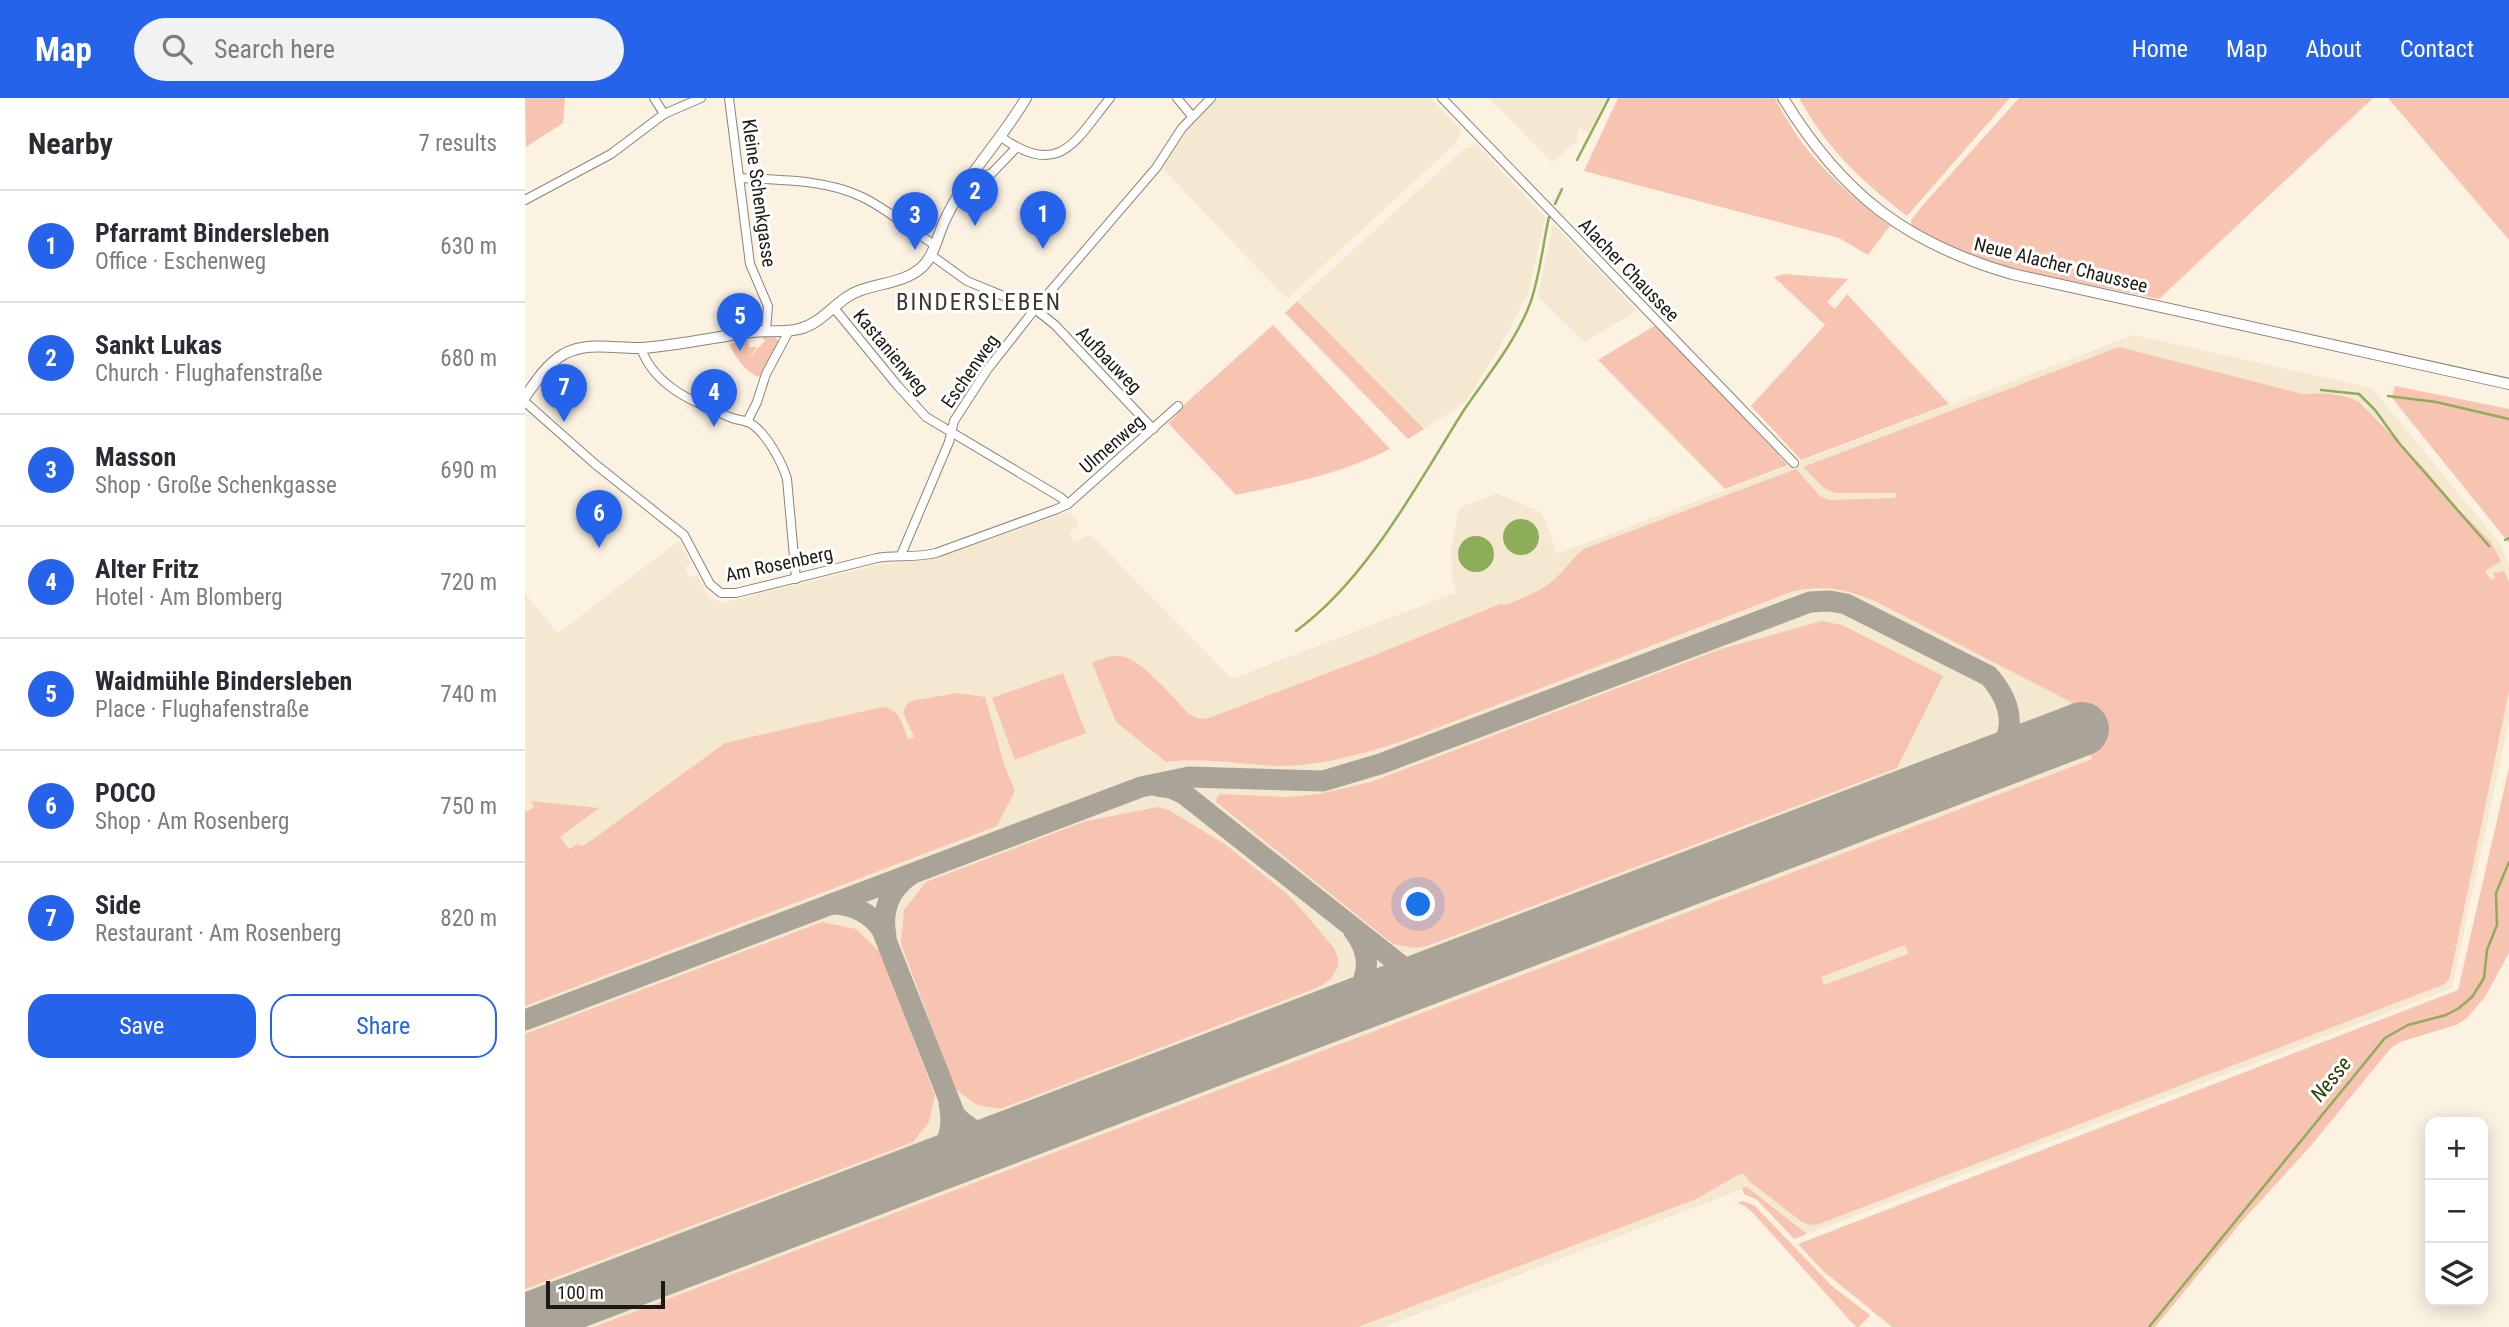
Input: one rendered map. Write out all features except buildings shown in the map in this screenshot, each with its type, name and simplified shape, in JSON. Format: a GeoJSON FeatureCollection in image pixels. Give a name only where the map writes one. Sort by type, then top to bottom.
{"type":"FeatureCollection","features":[{"type":"Feature","properties":{"kind":"street"},"geometry":{"type":"LineString","coordinates":[[654,98],[664,114]]}},
{"type":"Feature","properties":{"kind":"street"},"geometry":{"type":"LineString","coordinates":[[525,200],[611,154],[664,114],[701,98]]}},
{"type":"Feature","properties":{"kind":"street","name":"Kleine Schenkgasse"},"geometry":{"type":"LineString","coordinates":[[729,98],[750,264],[768,306],[766,331]]}},
{"type":"Feature","properties":{"kind":"street"},"geometry":{"type":"LineString","coordinates":[[525,399],[545,369],[565,354],[587,347],[641,348],[766,331],[789,331],[818,321],[860,290],[917,272],[933,250],[950,209],[1026,98]]}},
{"type":"Feature","properties":{"kind":"street"},"geometry":{"type":"LineString","coordinates":[[1001,137],[1016,148],[1045,156],[1062,152],[1071,146],[1110,98]]}},
{"type":"Feature","properties":{"kind":"street"},"geometry":{"type":"LineString","coordinates":[[1177,98],[1192,117]]}},
{"type":"Feature","properties":{"kind":"street","name":"Eschenweg"},"geometry":{"type":"LineString","coordinates":[[901,555],[949,443],[950,432],[987,370],[1035,309],[1156,168],[1172,141],[1211,98]]}},
{"type":"Feature","properties":{"kind":"street","name":"Alacher Chaussee"},"geometry":{"type":"LineString","coordinates":[[1442,98],[1794,463]]}},
{"type":"Feature","properties":{"kind":"street","name":"Neue Alacher Chaussee"},"geometry":{"type":"LineString","coordinates":[[1783,98],[1805,133],[1848,184],[1901,226],[1949,253],[2012,274],[2509,384]]}},
{"type":"Feature","properties":{"kind":"street"},"geometry":{"type":"LineString","coordinates":[[972,177],[991,174],[1016,148]]}},
{"type":"Feature","properties":{"kind":"street","name":"Aufbauweg"},"geometry":{"type":"LineString","coordinates":[[739,178],[807,183],[860,196],[877,205],[967,281],[1035,309],[1055,325],[1153,429]]}},
{"type":"Feature","properties":{"kind":"street","name":"Kastanienweg"},"geometry":{"type":"LineString","coordinates":[[834,308],[926,417],[1068,504]]}},
{"type":"Feature","properties":{"kind":"street"},"geometry":{"type":"LineString","coordinates":[[747,422],[766,374],[789,331]]}},
{"type":"Feature","properties":{"kind":"street"},"geometry":{"type":"LineString","coordinates":[[641,348],[656,374],[673,388],[712,410],[747,422],[756,429],[783,464],[787,479],[796,579]]}},
{"type":"Feature","properties":{"kind":"street","name":"Am Rosenberg"},"geometry":{"type":"LineString","coordinates":[[525,399],[595,464],[684,535],[710,584],[720,592],[736,593],[877,558],[936,553],[1068,504]]}},
{"type":"Feature","properties":{"kind":"street","name":"Ulmenweg"},"geometry":{"type":"LineString","coordinates":[[1068,504],[1178,406]]}},
{"type":"Feature","properties":{"kind":"shaded area"},"geometry":{"type":"Polygon","coordinates":[[[525,98],[565,98],[563,123],[526,147],[525,98]]]}},
{"type":"Feature","properties":{"kind":"shaded area"},"geometry":{"type":"Polygon","coordinates":[[[1215,98],[1431,98],[1461,130],[1457,142],[1289,297],[1285,297],[1164,170],[1163,166],[1201,111],[1215,98]]]}},
{"type":"Feature","properties":{"kind":"shaded area"},"geometry":{"type":"Polygon","coordinates":[[[1489,98],[1606,98],[1589,133],[1579,128],[1577,141],[1552,162],[1489,98]]]}},
{"type":"Feature","properties":{"kind":"shaded area"},"geometry":{"type":"Polygon","coordinates":[[[1618,98],[1775,98],[1798,137],[1824,169],[1890,226],[1868,255],[1839,238],[1584,171],[1618,98]]]}},
{"type":"Feature","properties":{"kind":"shaded area"},"geometry":{"type":"Polygon","coordinates":[[[1799,98],[2010,98],[1907,216],[1846,163],[1822,134],[1799,98]]]}},
{"type":"Feature","properties":{"kind":"shaded area"},"geometry":{"type":"Polygon","coordinates":[[[2019,98],[2373,98],[2159,299],[2017,270],[1950,247],[1912,227],[1911,220],[1923,205],[2019,98]]]}},
{"type":"Feature","properties":{"kind":"shaded area"},"geometry":{"type":"Polygon","coordinates":[[[2388,98],[2509,98],[2509,240],[2388,98]]]}},
{"type":"Feature","properties":{"kind":"shaded area"},"geometry":{"type":"Polygon","coordinates":[[[1476,144],[1545,217],[1529,291],[1501,345],[1466,402],[1424,429],[1297,301],[1464,149],[1476,144]]]}},
{"type":"Feature","properties":{"kind":"shaded area"},"geometry":{"type":"Polygon","coordinates":[[[1553,224],[1637,311],[1584,342],[1538,297],[1553,224]]]}},
{"type":"Feature","properties":{"kind":"shaded area"},"geometry":{"type":"Polygon","coordinates":[[[1783,274],[1848,279],[1827,302],[1835,309],[1847,294],[1949,404],[1801,460],[1751,406],[1825,325],[1774,277],[1783,274]]]}},
{"type":"Feature","properties":{"kind":"shaded area"},"geometry":{"type":"Polygon","coordinates":[[[1297,301],[1424,429],[1408,439],[1285,313],[1297,301]]]}},
{"type":"Feature","properties":{"kind":"shaded area"},"geometry":{"type":"Polygon","coordinates":[[[1273,325],[1390,449],[1333,472],[1236,495],[1168,423],[1178,410],[1273,325]]]}},
{"type":"Feature","properties":{"kind":"shaded area"},"geometry":{"type":"Polygon","coordinates":[[[1656,325],[1788,465],[1725,489],[1598,360],[1656,325]]]}},
{"type":"Feature","properties":{"kind":"shaded area"},"geometry":{"type":"Polygon","coordinates":[[[2134,335],[2372,388],[2501,545],[2509,566],[2509,720],[2452,988],[1807,1234],[1747,1187],[1384,1327],[525,1327],[525,594],[558,633],[679,541],[691,564],[685,567],[690,578],[697,574],[708,597],[722,603],[874,566],[937,557],[1068,512],[1078,521],[1077,527],[1069,532],[1073,542],[1091,535],[1232,679],[1457,592],[1452,579],[1451,549],[1459,508],[1497,493],[1542,513],[1557,554],[2134,335]]]}},
{"type":"Feature","properties":{"kind":"shaded area"},"geometry":{"type":"Polygon","coordinates":[[[763,337],[774,337],[779,341],[759,377],[741,364],[729,344],[748,340],[749,347],[757,347],[748,359],[766,340],[763,340],[763,337]]]}},
{"type":"Feature","properties":{"kind":"shaded area"},"geometry":{"type":"Polygon","coordinates":[[[2119,347],[2303,394],[2332,394],[2359,402],[2491,542],[2501,561],[2485,571],[2491,580],[2495,578],[2493,573],[2504,571],[2509,582],[2509,691],[2450,977],[2445,984],[1819,1224],[1802,1222],[1749,1181],[1744,1174],[1740,1174],[1696,1199],[1358,1327],[594,1327],[2092,759],[2071,702],[1875,601],[1834,589],[1814,588],[1791,592],[1400,742],[1356,755],[1310,764],[1279,766],[1208,761],[1166,762],[1116,722],[1092,663],[1113,656],[1128,658],[1147,671],[1189,714],[1199,719],[1209,718],[1500,604],[1505,605],[1522,598],[1550,583],[1586,548],[1796,469],[1820,496],[1829,500],[1895,498],[1896,493],[1835,493],[1824,488],[1803,467],[2119,347]],[[1905,945],[1821,977],[1824,985],[1908,954],[1905,945]]]}},
{"type":"Feature","properties":{"kind":"shaded area"},"geometry":{"type":"Polygon","coordinates":[[[2395,386],[2509,409],[2509,543],[2392,398],[2395,386]]]}},
{"type":"Feature","properties":{"kind":"shaded area"},"geometry":{"type":"Polygon","coordinates":[[[1521,519],[1534,524],[1539,537],[1534,550],[1521,555],[1508,550],[1503,537],[1508,524],[1521,519]]]}},
{"type":"Feature","properties":{"kind":"shaded area"},"geometry":{"type":"Polygon","coordinates":[[[1476,536],[1489,541],[1494,554],[1489,567],[1476,572],[1463,567],[1458,554],[1463,541],[1476,536]]]}},
{"type":"Feature","properties":{"kind":"shaded area"},"geometry":{"type":"Polygon","coordinates":[[[1822,621],[1842,625],[1943,676],[1897,768],[1427,946],[1414,948],[1393,944],[1216,802],[1220,794],[1287,797],[1319,794],[1371,782],[1721,649],[1822,621]]]}},
{"type":"Feature","properties":{"kind":"shaded area"},"geometry":{"type":"Polygon","coordinates":[[[1063,673],[1086,733],[1015,760],[992,698],[1063,673]]]}},
{"type":"Feature","properties":{"kind":"shaded area"},"geometry":{"type":"Polygon","coordinates":[[[957,693],[985,697],[1004,764],[1015,791],[997,826],[525,1006],[525,812],[534,808],[531,801],[599,808],[560,837],[569,849],[577,844],[582,846],[725,743],[882,707],[897,714],[908,739],[914,737],[903,712],[907,704],[957,693]]]}},
{"type":"Feature","properties":{"kind":"shaded area"},"geometry":{"type":"Polygon","coordinates":[[[2509,768],[2509,953],[2485,997],[2466,1019],[2456,1025],[2400,1042],[2390,1049],[2155,1327],[1892,1327],[1823,1271],[1798,1244],[2458,990],[2509,768]]]}},
{"type":"Feature","properties":{"kind":"shaded area"},"geometry":{"type":"Polygon","coordinates":[[[1158,807],[1169,810],[1226,845],[1286,893],[1334,948],[1338,966],[1331,979],[1319,987],[1000,1109],[977,1105],[955,1089],[901,944],[904,910],[926,882],[1086,821],[1158,807]]]}},
{"type":"Feature","properties":{"kind":"shaded area"},"geometry":{"type":"Polygon","coordinates":[[[822,922],[856,929],[881,953],[935,1096],[929,1122],[913,1142],[525,1289],[525,1034],[822,922]]]}},
{"type":"Feature","properties":{"kind":"shaded area"},"geometry":{"type":"Polygon","coordinates":[[[1747,1187],[1807,1234],[1794,1239],[1757,1200],[1744,1194],[1742,1188],[1747,1187]]]}},
{"type":"Feature","properties":{"kind":"shaded area"},"geometry":{"type":"Polygon","coordinates":[[[1742,1201],[1754,1205],[1832,1286],[1870,1315],[1859,1327],[1856,1327],[1752,1212],[1737,1203],[1742,1201]]]}},
{"type":"Feature","properties":{"kind":"waterway"},"geometry":{"type":"LineString","coordinates":[[1577,160],[1609,98]]}},
{"type":"Feature","properties":{"kind":"waterway"},"geometry":{"type":"LineString","coordinates":[[1555,204],[1562,189]]}},
{"type":"Feature","properties":{"kind":"waterway"},"geometry":{"type":"LineString","coordinates":[[1296,631],[1322,610],[1368,558],[1510,344],[1531,301],[1549,217]]}},
{"type":"Feature","properties":{"kind":"waterway"},"geometry":{"type":"LineString","coordinates":[[2321,390],[2359,394],[2489,546]]}},
{"type":"Feature","properties":{"kind":"waterway"},"geometry":{"type":"LineString","coordinates":[[2388,396],[2436,402],[2509,419]]}},
{"type":"Feature","properties":{"kind":"waterway"},"geometry":{"type":"LineString","coordinates":[[2505,540],[2509,538]]}},
{"type":"Feature","properties":{"kind":"waterway","name":"Nesse"},"geometry":{"type":"LineString","coordinates":[[2149,1327],[2385,1038],[2408,1025],[2446,1015],[2472,997],[2484,978],[2487,950],[2497,925],[2496,893],[2509,862]]}},
{"type":"Feature","properties":{"kind":"taxiway"},"geometry":{"type":"LineString","coordinates":[[525,1020],[1141,787],[1189,777],[1323,781],[1380,764],[1810,602],[1830,601],[1846,604],[1989,676],[2006,703],[2009,729],[1998,752],[1973,771]]}},
{"type":"Feature","properties":{"kind":"taxiway"},"geometry":{"type":"LineString","coordinates":[[1157,786],[1184,794],[1403,967],[1412,971],[1430,972],[1447,970],[1473,961]]}},
{"type":"Feature","properties":{"kind":"taxiway"},"geometry":{"type":"LineString","coordinates":[[886,936],[888,902],[896,888],[909,876]]}},
{"type":"Feature","properties":{"kind":"taxiway"},"geometry":{"type":"LineString","coordinates":[[831,904],[860,911],[882,930],[955,1115],[970,1128],[987,1134],[1005,1135],[1024,1131]]}},
{"type":"Feature","properties":{"kind":"taxiway"},"geometry":{"type":"LineString","coordinates":[[1329,1016],[1350,1000],[1364,980],[1366,956],[1354,931]]}},
{"type":"Feature","properties":{"kind":"taxiway"},"geometry":{"type":"LineString","coordinates":[[908,1175],[929,1163],[943,1148],[950,1128],[949,1104]]}},
{"type":"Feature","properties":{"kind":"runway"},"geometry":{"type":"LineString","coordinates":[[525,1321],[2082,729]]}},
{"type":"Feature","properties":{"kind":"place","name":"Sankt Lukas"},"geometry":{"type":"Point","coordinates":[975,226]}},
{"type":"Feature","properties":{"kind":"place","name":"Pfarramt Bindersleben"},"geometry":{"type":"Point","coordinates":[1043,249]}},
{"type":"Feature","properties":{"kind":"place","name":"Masson"},"geometry":{"type":"Point","coordinates":[915,250]}},
{"type":"Feature","properties":{"kind":"place","name":"Waidmühle Bindersleben"},"geometry":{"type":"Point","coordinates":[740,351]}},
{"type":"Feature","properties":{"kind":"place","name":"Side"},"geometry":{"type":"Point","coordinates":[564,422]}},
{"type":"Feature","properties":{"kind":"place","name":"Alter Fritz"},"geometry":{"type":"Point","coordinates":[714,427]}},
{"type":"Feature","properties":{"kind":"place","name":"POCO"},"geometry":{"type":"Point","coordinates":[599,548]}},
{"type":"Feature","properties":{"kind":"district","name":"BINDERSLEBEN"},"geometry":{"type":"Point","coordinates":[979,302]}}]}
